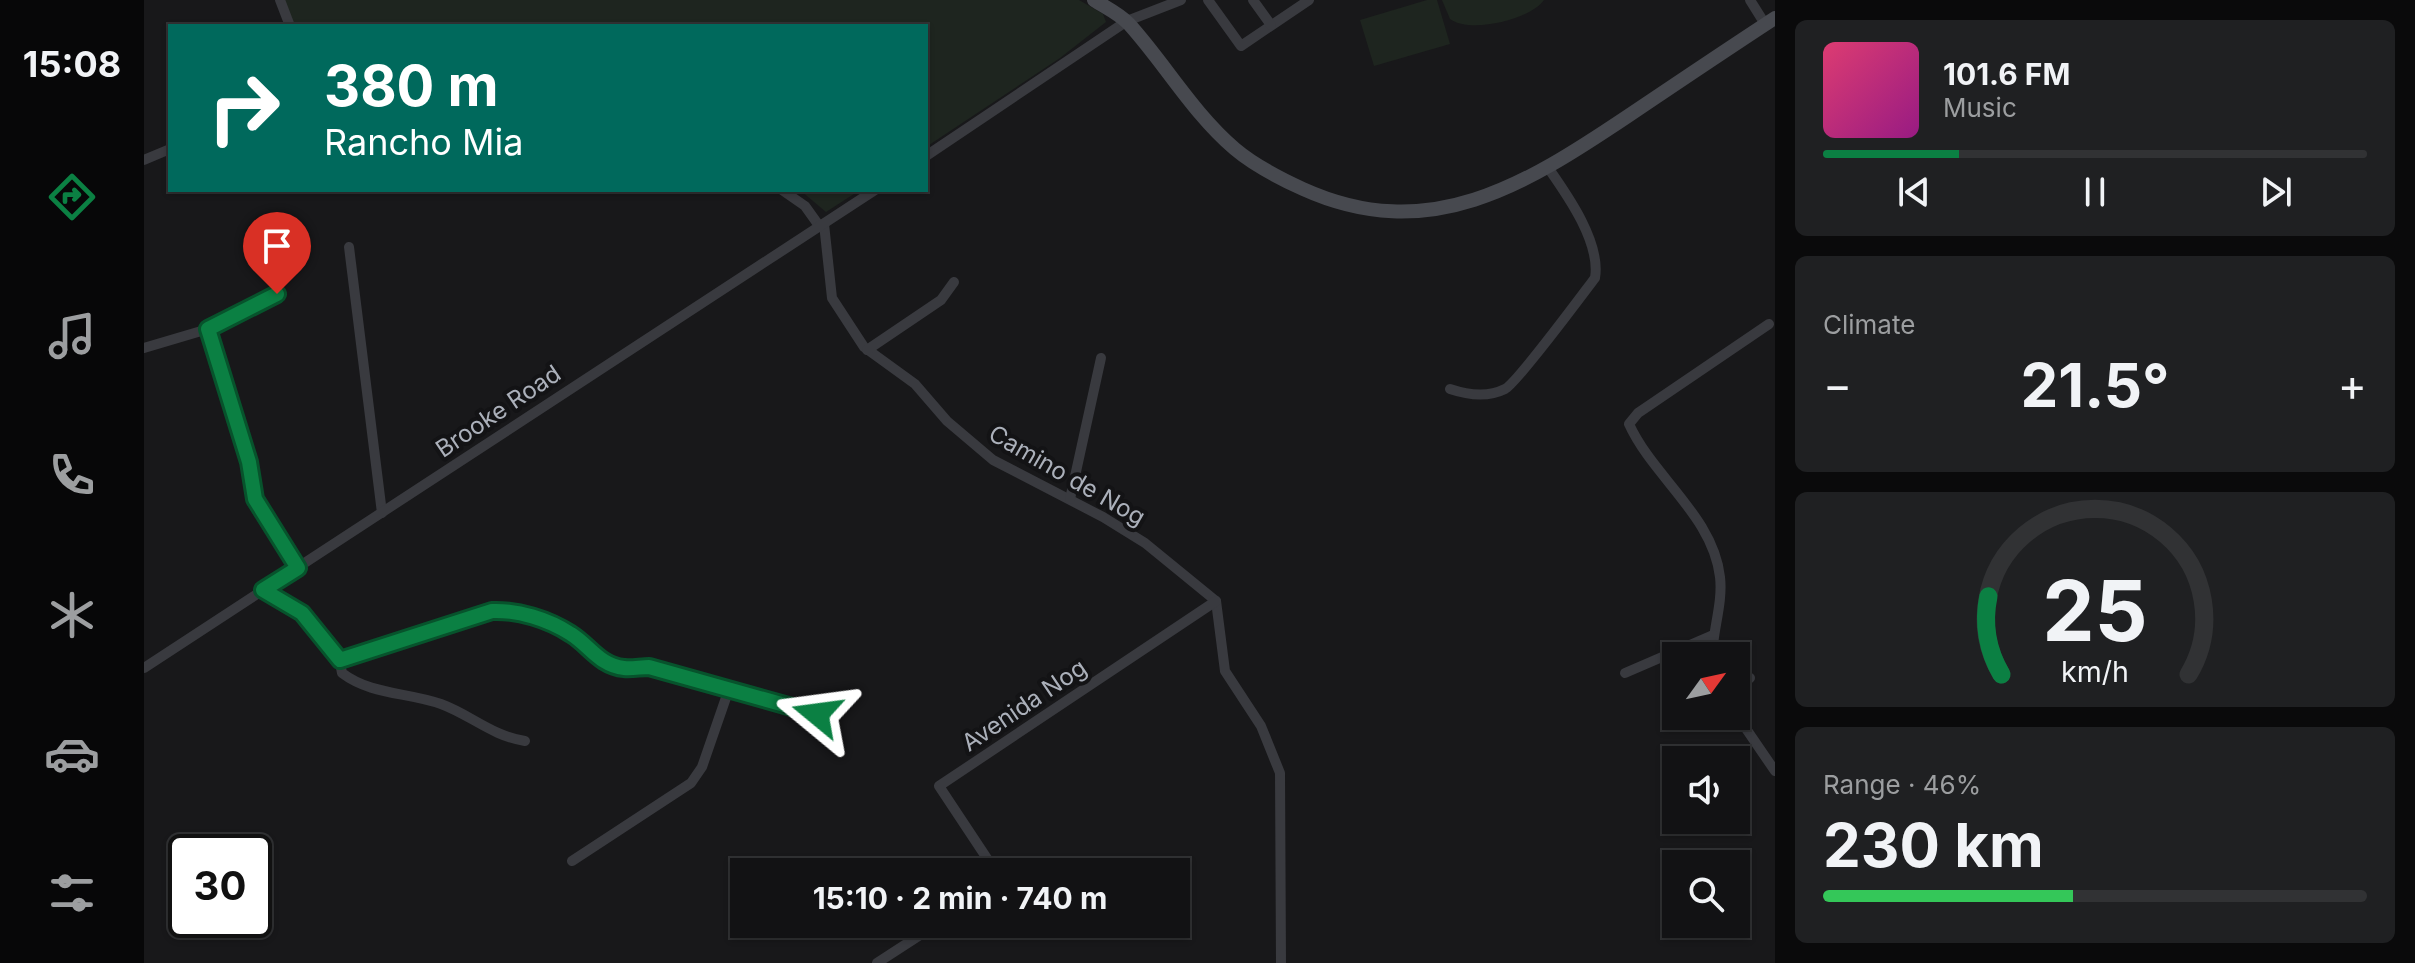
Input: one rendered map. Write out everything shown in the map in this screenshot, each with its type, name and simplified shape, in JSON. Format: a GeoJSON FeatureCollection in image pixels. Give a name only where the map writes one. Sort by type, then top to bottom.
{"type":"FeatureCollection","features":[{"type":"Feature","properties":{"kind":"main road"},"geometry":{"type":"LineString","coordinates":[[1094,0],[1127,21],[1189,104],[1236,150],[1276,177],[1327,200],[1372,209],[1438,209],[1498,193],[1549,169],[1770,21]]}},
{"type":"Feature","properties":{"kind":"street"},"geometry":{"type":"LineString","coordinates":[[280,0],[289,24]]}},
{"type":"Feature","properties":{"kind":"street"},"geometry":{"type":"LineString","coordinates":[[928,155],[1127,21],[1181,0]]}},
{"type":"Feature","properties":{"kind":"street"},"geometry":{"type":"LineString","coordinates":[[1208,0],[1241,46],[1309,0]]}},
{"type":"Feature","properties":{"kind":"street"},"geometry":{"type":"LineString","coordinates":[[1253,0],[1271,25]]}},
{"type":"Feature","properties":{"kind":"street"},"geometry":{"type":"LineString","coordinates":[[1750,0],[1770,21]]}},
{"type":"Feature","properties":{"kind":"street"},"geometry":{"type":"LineString","coordinates":[[144,160],[168,150]]}},
{"type":"Feature","properties":{"kind":"street"},"geometry":{"type":"LineString","coordinates":[[1450,389],[1470,395],[1487,394],[1511,385],[1595,278],[1597,269],[1584,225],[1549,169]]}},
{"type":"Feature","properties":{"kind":"street"},"geometry":{"type":"LineString","coordinates":[[785,192],[805,206],[822,226]]}},
{"type":"Feature","properties":{"kind":"street","name":"Brooke Road"},"geometry":{"type":"LineString","coordinates":[[144,668],[526,415],[872,192]]}},
{"type":"Feature","properties":{"kind":"street","name":"Camino de Nog"},"geometry":{"type":"LineString","coordinates":[[822,226],[832,298],[867,350],[915,384],[947,421],[993,460],[1070,499],[1145,543],[1216,601]]}},
{"type":"Feature","properties":{"kind":"street"},"geometry":{"type":"LineString","coordinates":[[349,247],[382,513]]}},
{"type":"Feature","properties":{"kind":"street"},"geometry":{"type":"LineString","coordinates":[[867,350],[941,300],[954,282]]}},
{"type":"Feature","properties":{"kind":"street"},"geometry":{"type":"LineString","coordinates":[[144,348],[208,329],[277,294]]}},
{"type":"Feature","properties":{"kind":"street"},"geometry":{"type":"LineString","coordinates":[[1713,642],[1720,589],[1712,552],[1691,512],[1629,424],[1638,413],[1769,324]]}},
{"type":"Feature","properties":{"kind":"street"},"geometry":{"type":"LineString","coordinates":[[208,329],[249,462],[255,499],[298,568]]}},
{"type":"Feature","properties":{"kind":"street"},"geometry":{"type":"LineString","coordinates":[[1070,499],[1101,358]]}},
{"type":"Feature","properties":{"kind":"street"},"geometry":{"type":"LineString","coordinates":[[263,590],[302,613],[340,660],[342,673],[359,686],[432,702],[459,712],[495,734],[525,741]]}},
{"type":"Feature","properties":{"kind":"street"},"geometry":{"type":"LineString","coordinates":[[1216,601],[1225,671],[1261,726],[1280,773],[1281,963]]}},
{"type":"Feature","properties":{"kind":"street","name":"Avenida Nog"},"geometry":{"type":"LineString","coordinates":[[987,858],[939,786],[1216,601]]}},
{"type":"Feature","properties":{"kind":"street"},"geometry":{"type":"LineString","coordinates":[[340,660],[492,611],[507,610],[543,620],[572,634],[612,665],[625,669],[649,667],[817,714]]}},
{"type":"Feature","properties":{"kind":"street"},"geometry":{"type":"LineString","coordinates":[[1625,673],[1713,635]]}},
{"type":"Feature","properties":{"kind":"street"},"geometry":{"type":"LineString","coordinates":[[572,861],[691,783],[702,767],[729,689]]}},
{"type":"Feature","properties":{"kind":"street"},"geometry":{"type":"LineString","coordinates":[[1747,730],[1775,771]]}},
{"type":"Feature","properties":{"kind":"street"},"geometry":{"type":"LineString","coordinates":[[877,963],[915,938]]}},
{"type":"Feature","properties":{"kind":"shaded area"},"geometry":{"type":"Polygon","coordinates":[[[281,0],[1079,0],[1103,14],[1106,22],[1060,58],[928,146],[928,24],[294,24],[281,0]]]}},
{"type":"Feature","properties":{"kind":"shaded area"},"geometry":{"type":"Polygon","coordinates":[[[1427,0],[1437,0],[1450,44],[1374,66],[1360,20],[1427,0]]]}},
{"type":"Feature","properties":{"kind":"shaded area"},"geometry":{"type":"Polygon","coordinates":[[[1442,0],[1544,0],[1526,14],[1513,19],[1471,25],[1450,19],[1442,0]]]}},
{"type":"Feature","properties":{"kind":"shaded area"},"geometry":{"type":"Polygon","coordinates":[[[802,192],[857,192],[826,212],[802,192]]]}},
{"type":"Feature","properties":{"kind":"route"},"geometry":{"type":"LineString","coordinates":[[277,294],[208,329],[249,462],[255,499],[298,568],[263,590],[302,613],[340,660],[492,611],[507,610],[543,620],[572,634],[597,657],[612,665],[625,669],[649,667],[817,714]]}}]}
